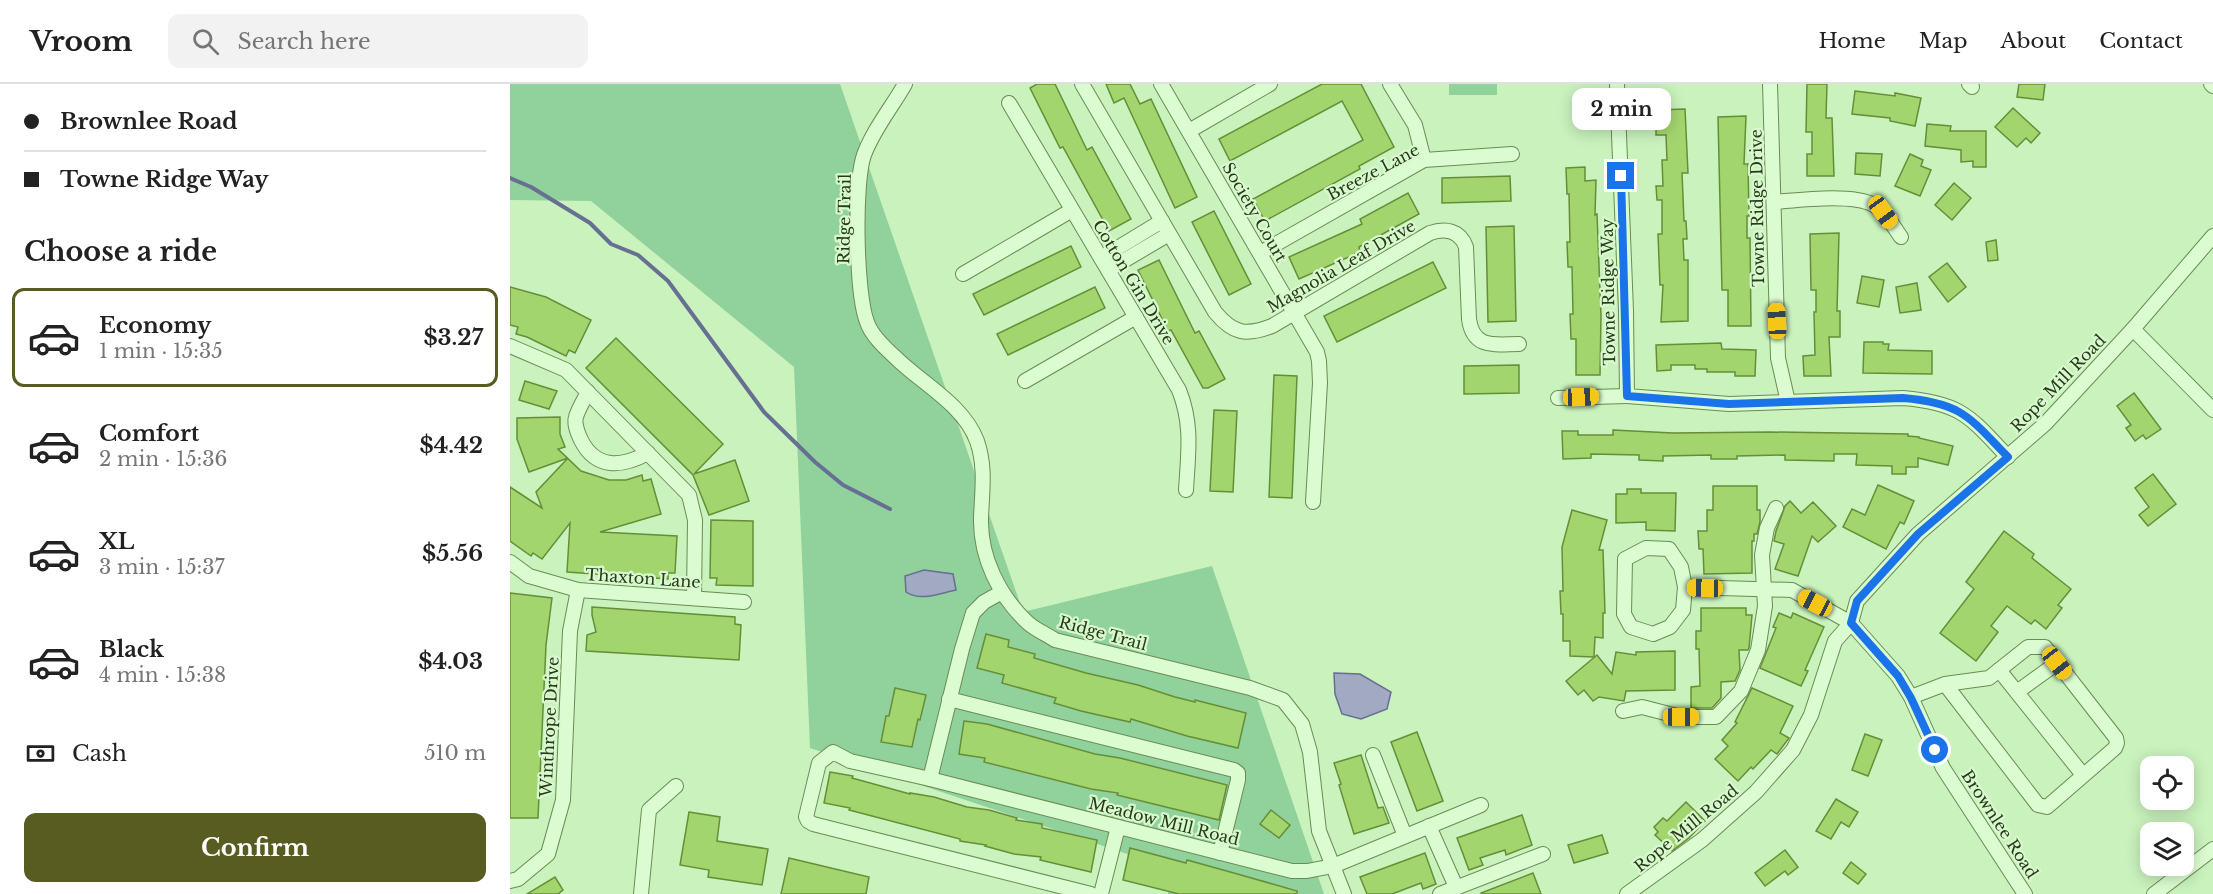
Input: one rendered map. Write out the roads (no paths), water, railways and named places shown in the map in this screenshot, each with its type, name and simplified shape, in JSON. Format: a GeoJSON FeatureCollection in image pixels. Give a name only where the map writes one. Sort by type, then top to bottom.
{"type":"FeatureCollection","features":[{"type":"Feature","properties":{"kind":"street","name":"Ridge Trail"},"geometry":{"type":"LineString","coordinates":[[905,84],[874,134],[862,162],[858,224],[862,306],[867,324],[877,338],[896,358],[962,416],[975,438],[983,467],[982,533],[991,571],[1002,592],[1029,624],[1055,640],[1250,688],[1283,700],[1302,724],[1310,752],[1319,831],[1344,894]]}},
{"type":"Feature","properties":{"kind":"street","name":"Magnolia Leaf Drive"},"geometry":{"type":"LineString","coordinates":[[1082,84],[1165,228],[1215,312],[1224,323],[1241,332],[1272,326],[1430,233],[1440,230],[1450,231],[1463,238],[1466,247],[1470,329],[1481,342],[1519,344]]}},
{"type":"Feature","properties":{"kind":"street","name":"Society Court"},"geometry":{"type":"LineString","coordinates":[[1161,84],[1317,352],[1320,372],[1313,502]]}},
{"type":"Feature","properties":{"kind":"street"},"geometry":{"type":"LineString","coordinates":[[1189,131],[1270,84]]}},
{"type":"Feature","properties":{"kind":"street"},"geometry":{"type":"LineString","coordinates":[[1390,84],[1415,125],[1424,160]]}},
{"type":"Feature","properties":{"kind":"street","name":"Towne Ridge Way"},"geometry":{"type":"LineString","coordinates":[[1617,84],[1627,396]]}},
{"type":"Feature","properties":{"kind":"street","name":"Towne Ridge Drive"},"geometry":{"type":"LineString","coordinates":[[1770,84],[1778,358],[1788,402]]}},
{"type":"Feature","properties":{"kind":"street","name":"Cotton Gin Drive"},"geometry":{"type":"LineString","coordinates":[[1009,103],[1179,390],[1185,405],[1189,427],[1186,490]]}},
{"type":"Feature","properties":{"kind":"street","name":"Breeze Lane"},"geometry":{"type":"LineString","coordinates":[[1260,254],[1424,160],[1512,154]]}},
{"type":"Feature","properties":{"kind":"street"},"geometry":{"type":"LineString","coordinates":[[1774,202],[1824,199],[1863,201],[1883,212],[1901,237]]}},
{"type":"Feature","properties":{"kind":"street"},"geometry":{"type":"LineString","coordinates":[[963,274],[1072,210]]}},
{"type":"Feature","properties":{"kind":"street"},"geometry":{"type":"LineString","coordinates":[[1104,264],[1165,228]]}},
{"type":"Feature","properties":{"kind":"street","name":"Rope Mill Road"},"geometry":{"type":"LineString","coordinates":[[1630,893],[1702,840],[1747,800],[1793,750],[1811,715],[1835,641],[1851,623],[1857,601],[1918,534],[2045,424],[2133,329],[2213,236]]}},
{"type":"Feature","properties":{"kind":"street"},"geometry":{"type":"LineString","coordinates":[[1024,381],[1136,317]]}},
{"type":"Feature","properties":{"kind":"street"},"geometry":{"type":"LineString","coordinates":[[2133,329],[2213,410]]}},
{"type":"Feature","properties":{"kind":"street"},"geometry":{"type":"LineString","coordinates":[[510,346],[566,370],[689,495],[695,520],[694,598]]}},
{"type":"Feature","properties":{"kind":"street"},"geometry":{"type":"LineString","coordinates":[[588,392],[575,419],[580,438],[591,455],[608,463],[630,463],[648,453]]}},
{"type":"Feature","properties":{"kind":"street"},"geometry":{"type":"LineString","coordinates":[[1558,398],[1627,396],[1729,404],[1903,398],[1942,403],[1959,410],[2008,457]]}},
{"type":"Feature","properties":{"kind":"street"},"geometry":{"type":"LineString","coordinates":[[1623,711],[1642,707],[1681,717],[1716,717],[1741,691],[1758,650],[1765,606],[1762,555],[1767,528],[1776,508]]}},
{"type":"Feature","properties":{"kind":"street"},"geometry":{"type":"LineString","coordinates":[[1646,548],[1669,549],[1681,567],[1685,587],[1683,610],[1670,627],[1653,634],[1631,627],[1623,614],[1625,559],[1646,548]]}},
{"type":"Feature","properties":{"kind":"street","name":"Thaxton Lane"},"geometry":{"type":"LineString","coordinates":[[510,562],[529,576],[578,590],[744,602]]}},
{"type":"Feature","properties":{"kind":"street","name":"Brownlee Road"},"geometry":{"type":"LineString","coordinates":[[1685,587],[1792,590],[1851,623],[1888,662],[1911,698],[1943,768],[2025,894]]}},
{"type":"Feature","properties":{"kind":"street","name":"Winthrope Drive"},"geometry":{"type":"LineString","coordinates":[[510,881],[518,879],[548,854],[563,800],[570,632],[578,590]]}},
{"type":"Feature","properties":{"kind":"street"},"geometry":{"type":"LineString","coordinates":[[930,778],[973,613],[984,602],[1002,592]]}},
{"type":"Feature","properties":{"kind":"street"},"geometry":{"type":"LineString","coordinates":[[1911,698],[1945,684],[1989,678],[2028,647],[2045,647],[2118,743],[2047,807],[2038,805],[1945,684]]}},
{"type":"Feature","properties":{"kind":"street"},"geometry":{"type":"LineString","coordinates":[[2017,692],[2057,663]]}},
{"type":"Feature","properties":{"kind":"street"},"geometry":{"type":"LineString","coordinates":[[1999,670],[2084,775]]}},
{"type":"Feature","properties":{"kind":"street"},"geometry":{"type":"LineString","coordinates":[[949,699],[1234,770],[1238,773],[1239,780],[1220,853]]}},
{"type":"Feature","properties":{"kind":"street","name":"Meadow Mill Road"},"geometry":{"type":"LineString","coordinates":[[1091,894],[886,843],[808,821],[806,817],[819,763],[833,752],[850,760],[930,778],[1292,871],[1307,871],[1333,866],[1481,805]]}},
{"type":"Feature","properties":{"kind":"street"},"geometry":{"type":"LineString","coordinates":[[1373,755],[1405,836]]}},
{"type":"Feature","properties":{"kind":"street"},"geometry":{"type":"LineString","coordinates":[[640,894],[649,810],[676,786]]}},
{"type":"Feature","properties":{"kind":"street"},"geometry":{"type":"LineString","coordinates":[[1429,826],[1456,887]]}},
{"type":"Feature","properties":{"kind":"street"},"geometry":{"type":"LineString","coordinates":[[1101,894],[1118,827]]}},
{"type":"Feature","properties":{"kind":"street"},"geometry":{"type":"LineString","coordinates":[[2154,894],[2213,849]]}},
{"type":"Feature","properties":{"kind":"street"},"geometry":{"type":"LineString","coordinates":[[1440,894],[1543,854]]}},
{"type":"Feature","properties":{"kind":"water"},"geometry":{"type":"Polygon","coordinates":[[[924,570],[953,574],[956,590],[924,597],[906,592],[905,576],[924,570]]]}},
{"type":"Feature","properties":{"kind":"water"},"geometry":{"type":"Polygon","coordinates":[[[1334,673],[1360,674],[1391,692],[1387,709],[1361,719],[1342,714],[1335,694],[1334,673]]]}},
{"type":"Feature","properties":{"kind":"waterway"},"geometry":{"type":"LineString","coordinates":[[510,178],[531,187],[590,223],[611,244],[638,255],[668,281],[764,412],[815,462],[843,485],[890,509]]}}]}
